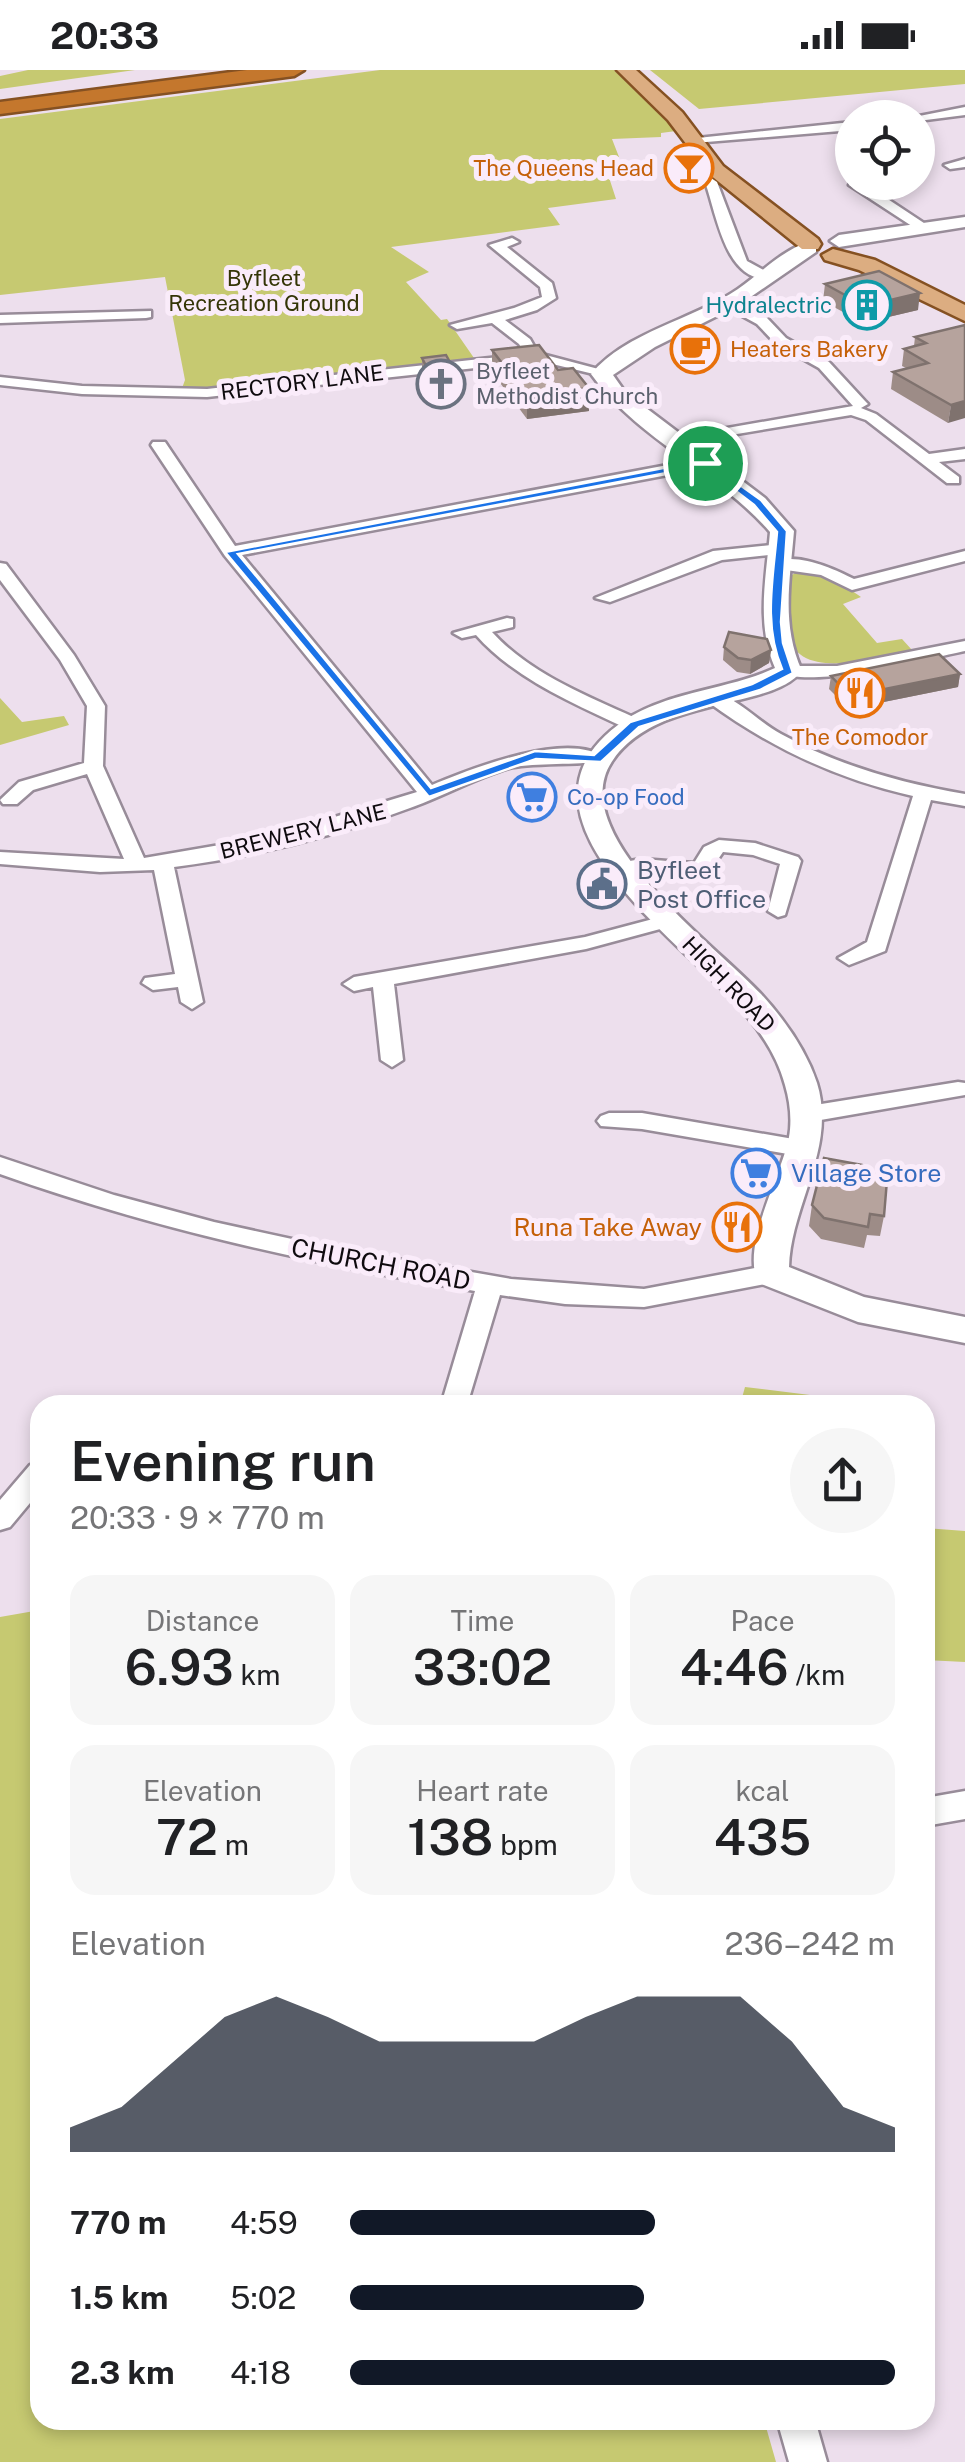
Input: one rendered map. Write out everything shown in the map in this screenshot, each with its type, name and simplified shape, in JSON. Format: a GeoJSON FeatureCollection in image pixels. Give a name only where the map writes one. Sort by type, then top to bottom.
{"type":"FeatureCollection","features":[{"type":"Feature","properties":{"kind":"highway"},"geometry":{"type":"LineString","coordinates":[[0,98],[215,70]]}},
{"type":"Feature","properties":{"kind":"highway"},"geometry":{"type":"LineString","coordinates":[[0,108],[294,70]]}},
{"type":"Feature","properties":{"kind":"main road"},"geometry":{"type":"LineString","coordinates":[[626,70],[664,104],[734,187],[790,227],[965,314]]}},
{"type":"Feature","properties":{"kind":"street"},"geometry":{"type":"LineString","coordinates":[[935,115],[965,111]]}},
{"type":"Feature","properties":{"kind":"street"},"geometry":{"type":"LineString","coordinates":[[694,140],[754,138],[835,128]]}},
{"type":"Feature","properties":{"kind":"street"},"geometry":{"type":"LineString","coordinates":[[950,165],[965,163]]}},
{"type":"Feature","properties":{"kind":"street"},"geometry":{"type":"LineString","coordinates":[[711,182],[741,263],[764,276]]}},
{"type":"Feature","properties":{"kind":"street"},"geometry":{"type":"LineString","coordinates":[[880,200],[926,228]]}},
{"type":"Feature","properties":{"kind":"street"},"geometry":{"type":"LineString","coordinates":[[789,670],[777,643],[782,531],[705,463],[618,396],[601,374],[729,303],[784,262],[829,248],[965,222]]}},
{"type":"Feature","properties":{"kind":"street"},"geometry":{"type":"LineString","coordinates":[[457,325],[496,319],[510,311],[545,304],[550,298],[547,286],[496,245],[512,242]]}},
{"type":"Feature","properties":{"kind":"street"},"geometry":{"type":"LineString","coordinates":[[729,303],[824,365],[860,404]]}},
{"type":"Feature","properties":{"kind":"street"},"geometry":{"type":"LineString","coordinates":[[0,319],[146,314]]}},
{"type":"Feature","properties":{"kind":"street"},"geometry":{"type":"LineString","coordinates":[[496,319],[525,342],[534,358]]}},
{"type":"Feature","properties":{"kind":"street","name":"RECTORY LANE"},"geometry":{"type":"LineString","coordinates":[[0,381],[82,390],[207,393],[534,358],[601,374]]}},
{"type":"Feature","properties":{"kind":"street"},"geometry":{"type":"LineString","coordinates":[[676,442],[852,410],[871,417],[954,480]]}},
{"type":"Feature","properties":{"kind":"street"},"geometry":{"type":"LineString","coordinates":[[159,446],[231,552],[429,794]]}},
{"type":"Feature","properties":{"kind":"street"},"geometry":{"type":"LineString","coordinates":[[924,459],[965,454]]}},
{"type":"Feature","properties":{"kind":"street"},"geometry":{"type":"LineString","coordinates":[[231,552],[705,463]]}},
{"type":"Feature","properties":{"kind":"street"},"geometry":{"type":"LineString","coordinates":[[604,598],[631,594],[719,554],[780,556],[825,570],[852,585],[965,556]]}},
{"type":"Feature","properties":{"kind":"street"},"geometry":{"type":"LineString","coordinates":[[0,568],[68,659],[96,706],[93,766],[136,864]]}},
{"type":"Feature","properties":{"kind":"street"},"geometry":{"type":"LineString","coordinates":[[507,624],[471,631],[534,671],[635,725]]}},
{"type":"Feature","properties":{"kind":"street"},"geometry":{"type":"LineString","coordinates":[[596,759],[635,725],[756,687],[789,670],[837,671],[965,646]]}},
{"type":"Feature","properties":{"kind":"street"},"geometry":{"type":"LineString","coordinates":[[715,698],[748,724],[841,770],[965,800]]}},
{"type":"Feature","properties":{"kind":"street","name":"BREWERY LANE"},"geometry":{"type":"LineString","coordinates":[[0,858],[70,864],[162,861],[284,838],[375,814],[535,755],[596,759]]}},
{"type":"Feature","properties":{"kind":"street","name":"HIGH ROAD"},"geometry":{"type":"LineString","coordinates":[[596,759],[590,779],[592,813],[608,851],[668,922],[736,986],[774,1029],[802,1085],[809,1114],[805,1149],[769,1250],[770,1274]]}},
{"type":"Feature","properties":{"kind":"street"},"geometry":{"type":"LineString","coordinates":[[10,800],[26,786],[93,766]]}},
{"type":"Feature","properties":{"kind":"street"},"geometry":{"type":"LineString","coordinates":[[848,958],[877,946],[924,792]]}},
{"type":"Feature","properties":{"kind":"street"},"geometry":{"type":"LineString","coordinates":[[620,868],[640,864],[701,870],[711,851],[719,846],[776,854],[791,861],[778,912]]}},
{"type":"Feature","properties":{"kind":"street"},"geometry":{"type":"LineString","coordinates":[[162,861],[192,1002]]}},
{"type":"Feature","properties":{"kind":"street"},"geometry":{"type":"LineString","coordinates":[[354,984],[586,943],[668,922]]}},
{"type":"Feature","properties":{"kind":"street"},"geometry":{"type":"LineString","coordinates":[[153,983],[187,979]]}},
{"type":"Feature","properties":{"kind":"street"},"geometry":{"type":"LineString","coordinates":[[382,980],[392,1060]]}},
{"type":"Feature","properties":{"kind":"street"},"geometry":{"type":"LineString","coordinates":[[809,1114],[958,1089]]}},
{"type":"Feature","properties":{"kind":"street"},"geometry":{"type":"LineString","coordinates":[[608,1122],[667,1125],[750,1143],[805,1149]]}},
{"type":"Feature","properties":{"kind":"street","name":"CHURCH ROAD"},"geometry":{"type":"LineString","coordinates":[[0,1166],[80,1193],[270,1242],[490,1285],[638,1298],[684,1294],[770,1274]]}},
{"type":"Feature","properties":{"kind":"street"},"geometry":{"type":"LineString","coordinates":[[770,1274],[858,1309],[965,1330]]}},
{"type":"Feature","properties":{"kind":"street"},"geometry":{"type":"LineString","coordinates":[[457,1395],[490,1285]]}},
{"type":"Feature","properties":{"kind":"street"},"geometry":{"type":"LineString","coordinates":[[0,1519],[30,1484]]}},
{"type":"Feature","properties":{"kind":"street"},"geometry":{"type":"LineString","coordinates":[[935,1810],[965,1805]]}},
{"type":"Feature","properties":{"kind":"street"},"geometry":{"type":"LineString","coordinates":[[799,2430],[808,2462]]}},
{"type":"Feature","properties":{"kind":"green space"},"geometry":{"type":"Polygon","coordinates":[[[28,70],[135,70],[0,89],[0,76],[28,70]]]}},
{"type":"Feature","properties":{"kind":"green space","name":"Byfleet Recreation Ground"},"geometry":{"type":"Polygon","coordinates":[[[380,70],[614,70],[676,131],[661,133],[661,137],[612,139],[619,157],[603,159],[616,199],[548,208],[560,225],[391,247],[429,272],[406,282],[441,320],[447,319],[474,358],[292,382],[181,391],[185,380],[165,277],[0,295],[0,119],[380,70]]]}},
{"type":"Feature","properties":{"kind":"green space"},"geometry":{"type":"Polygon","coordinates":[[[650,70],[965,70],[965,84],[699,109],[650,70]]]}},
{"type":"Feature","properties":{"kind":"green space"},"geometry":{"type":"Polygon","coordinates":[[[798,571],[831,580],[861,597],[843,604],[877,643],[902,639],[912,650],[840,663],[805,658],[793,647],[787,630],[792,575],[798,571]]]}},
{"type":"Feature","properties":{"kind":"green space"},"geometry":{"type":"Polygon","coordinates":[[[0,698],[22,722],[64,716],[69,725],[0,745],[0,698]]]}},
{"type":"Feature","properties":{"kind":"green space"},"geometry":{"type":"Polygon","coordinates":[[[745,1387],[809,1395],[743,1395],[745,1387]]]}},
{"type":"Feature","properties":{"kind":"green space"},"geometry":{"type":"Polygon","coordinates":[[[935,1529],[965,1531],[965,1662],[935,1660],[935,1529]]]}},
{"type":"Feature","properties":{"kind":"green space"},"geometry":{"type":"Polygon","coordinates":[[[30,1612],[30,2430],[767,2430],[776,2462],[0,2462],[0,1617],[30,1612]]]}},
{"type":"Feature","properties":{"kind":"building"},"geometry":{"type":"Polygon","coordinates":[[[879,271],[920,293],[865,306],[825,284],[879,271]]]}},
{"type":"Feature","properties":{"kind":"building"},"geometry":{"type":"Polygon","coordinates":[[[965,325],[965,401],[951,405],[893,372],[928,363],[904,349],[926,343],[915,337],[965,325]]]}},
{"type":"Feature","properties":{"kind":"building"},"geometry":{"type":"Polygon","coordinates":[[[539,345],[558,370],[573,368],[589,388],[527,396],[492,350],[539,345]]]}},
{"type":"Feature","properties":{"kind":"building"},"geometry":{"type":"Polygon","coordinates":[[[446,355],[458,377],[433,379],[422,358],[446,355]]]}},
{"type":"Feature","properties":{"kind":"building"},"geometry":{"type":"Polygon","coordinates":[[[729,632],[767,639],[771,650],[751,660],[738,658],[724,647],[729,632]]]}},
{"type":"Feature","properties":{"kind":"building"},"geometry":{"type":"Polygon","coordinates":[[[939,654],[960,674],[850,696],[831,676],[939,654]]]}},
{"type":"Feature","properties":{"kind":"building"},"geometry":{"type":"Polygon","coordinates":[[[824,1158],[862,1165],[875,1178],[887,1180],[884,1216],[870,1214],[868,1227],[824,1218],[812,1205],[824,1158]]]}},
{"type":"Feature","properties":{"kind":"place","name":"The Queens Head"},"geometry":{"type":"Point","coordinates":[689,168]}},
{"type":"Feature","properties":{"kind":"place","name":"Hydralectric"},"geometry":{"type":"Point","coordinates":[867,305]}},
{"type":"Feature","properties":{"kind":"place","name":"Heaters Bakery"},"geometry":{"type":"Point","coordinates":[695,349]}},
{"type":"Feature","properties":{"kind":"place","name":"Byfleet Methodist Church"},"geometry":{"type":"Point","coordinates":[441,384]}},
{"type":"Feature","properties":{"kind":"place","name":"The Comodor"},"geometry":{"type":"Point","coordinates":[860,693]}},
{"type":"Feature","properties":{"kind":"place","name":"Co-op Food"},"geometry":{"type":"Point","coordinates":[532,797]}},
{"type":"Feature","properties":{"kind":"place","name":"Byfleet Post Office"},"geometry":{"type":"Point","coordinates":[602,884]}},
{"type":"Feature","properties":{"kind":"place","name":"Village Store"},"geometry":{"type":"Point","coordinates":[756,1173]}},
{"type":"Feature","properties":{"kind":"place","name":"Runa Take Away"},"geometry":{"type":"Point","coordinates":[737,1227]}},
{"type":"Feature","properties":{"kind":"route"},"geometry":{"type":"LineString","coordinates":[[705,463],[757,502],[782,531],[775,622],[777,643],[789,670],[756,687],[635,725],[596,759],[535,755],[429,794],[231,552],[705,463]]}}]}
